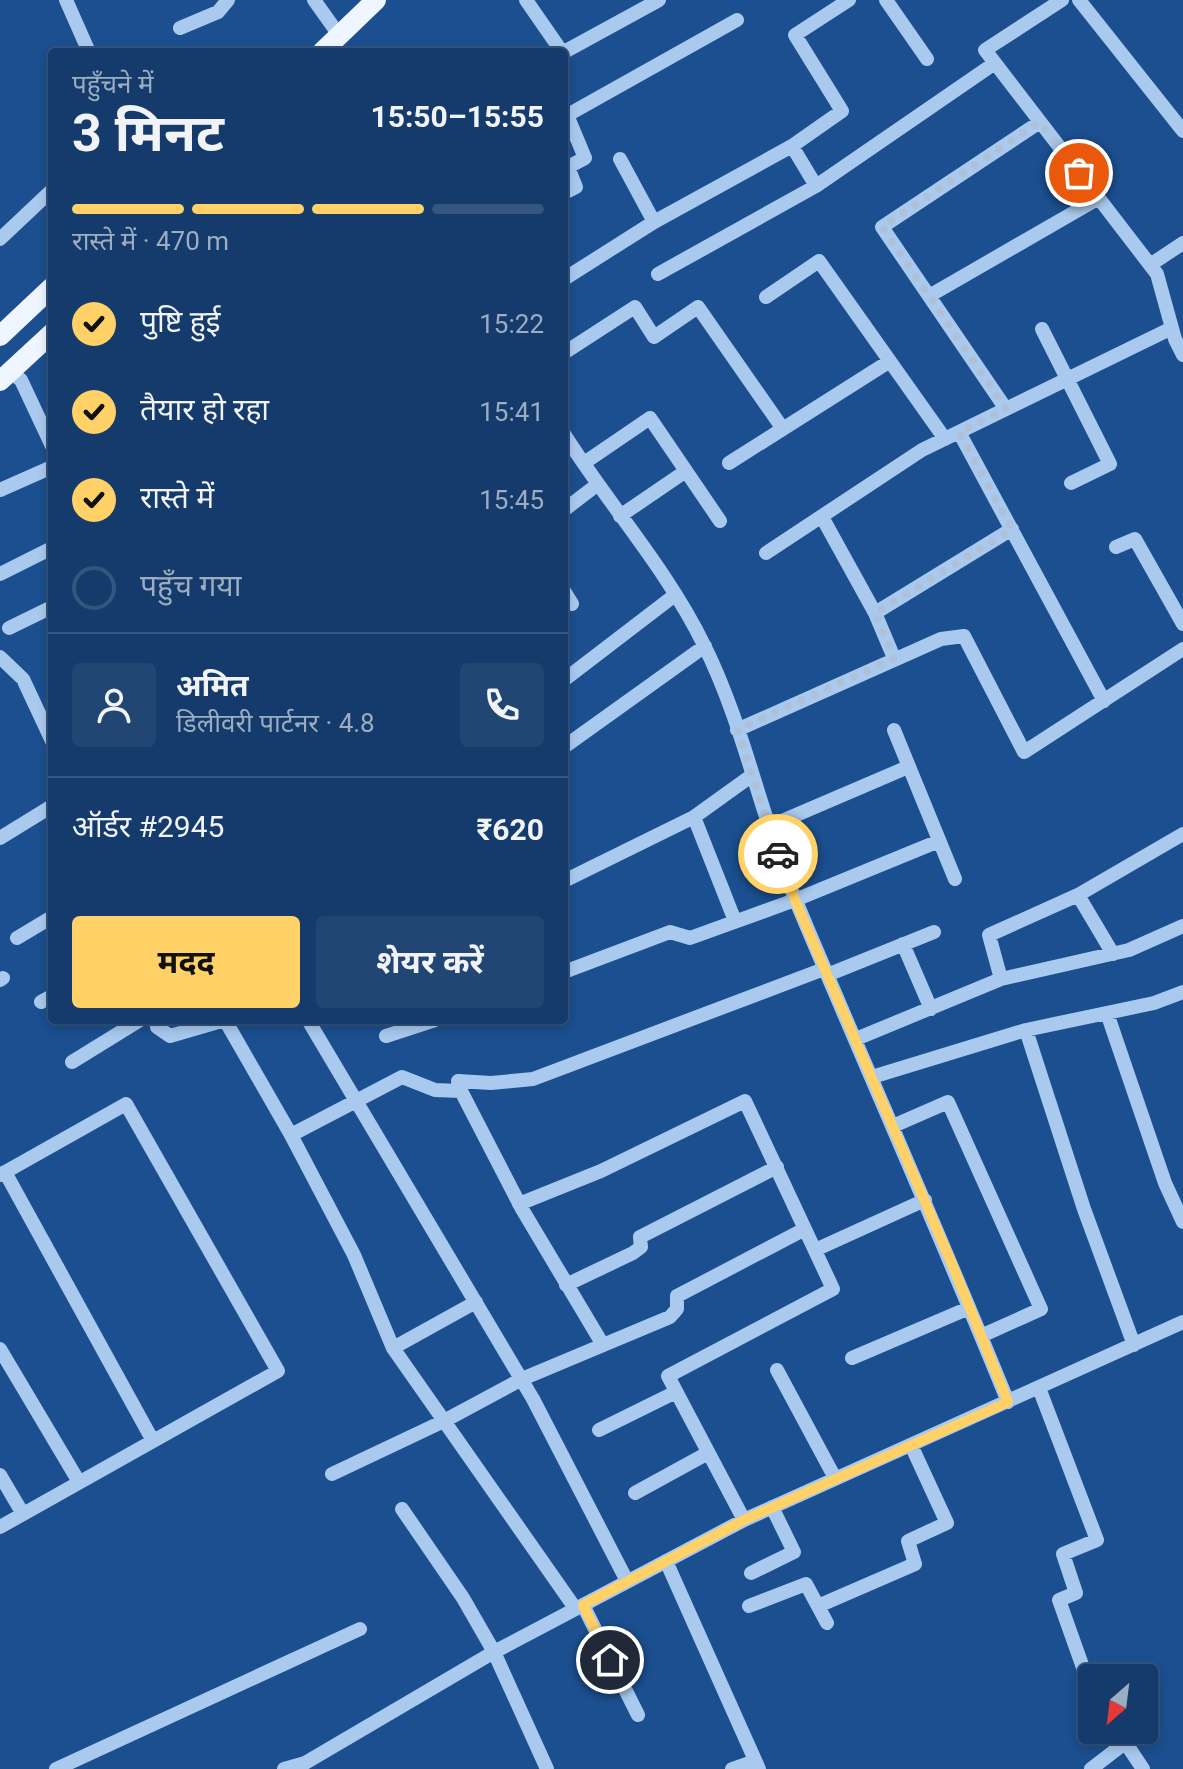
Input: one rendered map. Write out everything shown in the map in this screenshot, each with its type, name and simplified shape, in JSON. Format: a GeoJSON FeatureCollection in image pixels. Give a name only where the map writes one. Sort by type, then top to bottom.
{"type":"FeatureCollection","features":[{"type":"Feature","properties":{"kind":"main road"},"geometry":{"type":"LineString","coordinates":[[328,47],[376,0]]}},
{"type":"Feature","properties":{"kind":"main road"},"geometry":{"type":"LineString","coordinates":[[0,336],[48,291]]}},
{"type":"Feature","properties":{"kind":"main road"},"geometry":{"type":"LineString","coordinates":[[5,377],[48,337]]}},
{"type":"Feature","properties":{"kind":"street"},"geometry":{"type":"LineString","coordinates":[[66,0],[87,48]]}},
{"type":"Feature","properties":{"kind":"street"},"geometry":{"type":"LineString","coordinates":[[180,28],[218,12],[228,0]]}},
{"type":"Feature","properties":{"kind":"street"},"geometry":{"type":"LineString","coordinates":[[314,0],[328,47]]}},
{"type":"Feature","properties":{"kind":"street"},"geometry":{"type":"LineString","coordinates":[[526,0],[560,48]]}},
{"type":"Feature","properties":{"kind":"street"},"geometry":{"type":"LineString","coordinates":[[568,49],[659,0]]}},
{"type":"Feature","properties":{"kind":"street"},"geometry":{"type":"LineString","coordinates":[[568,276],[654,222],[792,146],[842,111],[795,35],[849,0]]}},
{"type":"Feature","properties":{"kind":"street"},"geometry":{"type":"LineString","coordinates":[[886,0],[927,59]]}},
{"type":"Feature","properties":{"kind":"street"},"geometry":{"type":"LineString","coordinates":[[1062,0],[985,50],[1157,274],[1183,355]]}},
{"type":"Feature","properties":{"kind":"street"},"geometry":{"type":"LineString","coordinates":[[1079,0],[1183,131]]}},
{"type":"Feature","properties":{"kind":"street"},"geometry":{"type":"LineString","coordinates":[[568,114],[737,20]]}},
{"type":"Feature","properties":{"kind":"street"},"geometry":{"type":"LineString","coordinates":[[658,274],[816,186],[995,63]]}},
{"type":"Feature","properties":{"kind":"street"},"geometry":{"type":"LineString","coordinates":[[568,122],[585,158],[568,167],[576,187],[568,191]]}},
{"type":"Feature","properties":{"kind":"street"},"geometry":{"type":"LineString","coordinates":[[1006,409],[882,227],[1040,122]]}},
{"type":"Feature","properties":{"kind":"street"},"geometry":{"type":"LineString","coordinates":[[792,146],[816,186]]}},
{"type":"Feature","properties":{"kind":"street"},"geometry":{"type":"LineString","coordinates":[[620,159],[654,222]]}},
{"type":"Feature","properties":{"kind":"street"},"geometry":{"type":"LineString","coordinates":[[0,239],[48,194]]}},
{"type":"Feature","properties":{"kind":"street"},"geometry":{"type":"LineString","coordinates":[[929,296],[1099,198]]}},
{"type":"Feature","properties":{"kind":"street"},"geometry":{"type":"LineString","coordinates":[[1150,265],[1183,243]]}},
{"type":"Feature","properties":{"kind":"street"},"geometry":{"type":"LineString","coordinates":[[766,297],[819,261],[945,439]]}},
{"type":"Feature","properties":{"kind":"street"},"geometry":{"type":"LineString","coordinates":[[568,350],[635,307],[654,337],[698,307],[783,429]]}},
{"type":"Feature","properties":{"kind":"street"},"geometry":{"type":"LineString","coordinates":[[1042,329],[1110,464],[1071,483]]}},
{"type":"Feature","properties":{"kind":"street"},"geometry":{"type":"LineString","coordinates":[[766,553],[922,450],[1069,378],[1177,334]]}},
{"type":"Feature","properties":{"kind":"street"},"geometry":{"type":"LineString","coordinates":[[729,463],[890,361]]}},
{"type":"Feature","properties":{"kind":"street"},"geometry":{"type":"LineString","coordinates":[[5,377],[21,380],[48,437]]}},
{"type":"Feature","properties":{"kind":"street"},"geometry":{"type":"LineString","coordinates":[[584,463],[650,418],[720,521]]}},
{"type":"Feature","properties":{"kind":"street"},"geometry":{"type":"LineString","coordinates":[[959,432],[1104,701]]}},
{"type":"Feature","properties":{"kind":"street"},"geometry":{"type":"LineString","coordinates":[[568,440],[675,595],[705,646],[724,688],[768,827],[795,900],[925,1200],[1008,1402]]}},
{"type":"Feature","properties":{"kind":"street"},"geometry":{"type":"LineString","coordinates":[[0,490],[48,469]]}},
{"type":"Feature","properties":{"kind":"street"},"geometry":{"type":"LineString","coordinates":[[620,516],[686,471]]}},
{"type":"Feature","properties":{"kind":"street"},"geometry":{"type":"LineString","coordinates":[[568,507],[598,484]]}},
{"type":"Feature","properties":{"kind":"street"},"geometry":{"type":"LineString","coordinates":[[822,517],[875,613],[894,658]]}},
{"type":"Feature","properties":{"kind":"street"},"geometry":{"type":"LineString","coordinates":[[875,613],[1012,529]]}},
{"type":"Feature","properties":{"kind":"street"},"geometry":{"type":"LineString","coordinates":[[1116,547],[1135,539],[1183,624]]}},
{"type":"Feature","properties":{"kind":"street"},"geometry":{"type":"LineString","coordinates":[[0,574],[48,550]]}},
{"type":"Feature","properties":{"kind":"street"},"geometry":{"type":"LineString","coordinates":[[568,677],[675,595]]}},
{"type":"Feature","properties":{"kind":"street"},"geometry":{"type":"LineString","coordinates":[[9,628],[48,609]]}},
{"type":"Feature","properties":{"kind":"street"},"geometry":{"type":"LineString","coordinates":[[737,730],[894,658],[941,639],[964,636],[1024,752],[1183,649]]}},
{"type":"Feature","properties":{"kind":"street"},"geometry":{"type":"LineString","coordinates":[[568,744],[705,646]]}},
{"type":"Feature","properties":{"kind":"street"},"geometry":{"type":"LineString","coordinates":[[0,657],[23,679],[48,732]]}},
{"type":"Feature","properties":{"kind":"street"},"geometry":{"type":"LineString","coordinates":[[894,730],[955,879]]}},
{"type":"Feature","properties":{"kind":"street"},"geometry":{"type":"LineString","coordinates":[[768,827],[908,767]]}},
{"type":"Feature","properties":{"kind":"street"},"geometry":{"type":"LineString","coordinates":[[568,873],[694,817],[751,776]]}},
{"type":"Feature","properties":{"kind":"street"},"geometry":{"type":"LineString","coordinates":[[0,838],[48,808]]}},
{"type":"Feature","properties":{"kind":"street"},"geometry":{"type":"LineString","coordinates":[[694,817],[735,921]]}},
{"type":"Feature","properties":{"kind":"street"},"geometry":{"type":"LineString","coordinates":[[1001,979],[989,935],[1078,895],[1183,834]]}},
{"type":"Feature","properties":{"kind":"street"},"geometry":{"type":"LineString","coordinates":[[568,970],[670,932],[690,938],[795,900],[939,841]]}},
{"type":"Feature","properties":{"kind":"street"},"geometry":{"type":"LineString","coordinates":[[1078,895],[1113,954]]}},
{"type":"Feature","properties":{"kind":"street"},"geometry":{"type":"LineString","coordinates":[[17,938],[48,919]]}},
{"type":"Feature","properties":{"kind":"street"},"geometry":{"type":"LineString","coordinates":[[856,1039],[1001,979],[1129,950],[1183,926]]}},
{"type":"Feature","properties":{"kind":"street"},"geometry":{"type":"LineString","coordinates":[[603,1345],[519,1204],[458,1081],[491,1083],[533,1079],[934,932]]}},
{"type":"Feature","properties":{"kind":"street"},"geometry":{"type":"LineString","coordinates":[[903,944],[931,1009]]}},
{"type":"Feature","properties":{"kind":"street"},"geometry":{"type":"LineString","coordinates":[[872,1077],[1026,1030],[1154,1003],[1183,992]]}},
{"type":"Feature","properties":{"kind":"street"},"geometry":{"type":"LineString","coordinates":[[1107,1013],[1165,1183],[1183,1222]]}},
{"type":"Feature","properties":{"kind":"street"},"geometry":{"type":"LineString","coordinates":[[72,1062],[134,1024]]}},
{"type":"Feature","properties":{"kind":"street"},"geometry":{"type":"LineString","coordinates":[[157,1024],[170,1036],[211,1024]]}},
{"type":"Feature","properties":{"kind":"street"},"geometry":{"type":"LineString","coordinates":[[227,1024],[291,1135],[354,1255],[393,1348],[579,1606],[638,1715]]}},
{"type":"Feature","properties":{"kind":"street"},"geometry":{"type":"LineString","coordinates":[[310,1024],[522,1379],[627,1581]]}},
{"type":"Feature","properties":{"kind":"street"},"geometry":{"type":"LineString","coordinates":[[386,1036],[423,1024]]}},
{"type":"Feature","properties":{"kind":"street"},"geometry":{"type":"LineString","coordinates":[[1026,1030],[1084,1209],[1134,1345]]}},
{"type":"Feature","properties":{"kind":"street"},"geometry":{"type":"LineString","coordinates":[[291,1135],[402,1077],[435,1090],[461,1091]]}},
{"type":"Feature","properties":{"kind":"street"},"geometry":{"type":"LineString","coordinates":[[519,1204],[601,1171],[745,1101],[833,1289],[668,1376],[744,1520]]}},
{"type":"Feature","properties":{"kind":"street"},"geometry":{"type":"LineString","coordinates":[[893,1126],[948,1102],[1041,1309],[981,1336]]}},
{"type":"Feature","properties":{"kind":"street"},"geometry":{"type":"LineString","coordinates":[[0,1527],[278,1371],[126,1104],[2,1173],[153,1441]]}},
{"type":"Feature","properties":{"kind":"street"},"geometry":{"type":"LineString","coordinates":[[566,1285],[633,1253],[641,1247],[640,1237],[777,1167]]}},
{"type":"Feature","properties":{"kind":"street"},"geometry":{"type":"LineString","coordinates":[[815,1250],[925,1200]]}},
{"type":"Feature","properties":{"kind":"street"},"geometry":{"type":"LineString","coordinates":[[332,1474],[444,1421],[522,1379],[670,1317],[677,1309],[677,1296],[805,1229]]}},
{"type":"Feature","properties":{"kind":"street"},"geometry":{"type":"LineString","coordinates":[[393,1348],[476,1302]]}},
{"type":"Feature","properties":{"kind":"street"},"geometry":{"type":"LineString","coordinates":[[852,1358],[969,1308]]}},
{"type":"Feature","properties":{"kind":"street"},"geometry":{"type":"LineString","coordinates":[[284,1769],[305,1763],[494,1652],[744,1520],[1183,1322]]}},
{"type":"Feature","properties":{"kind":"street"},"geometry":{"type":"LineString","coordinates":[[0,1349],[79,1482]]}},
{"type":"Feature","properties":{"kind":"street"},"geometry":{"type":"LineString","coordinates":[[777,1370],[835,1478]]}},
{"type":"Feature","properties":{"kind":"street"},"geometry":{"type":"LineString","coordinates":[[1039,1388],[1097,1540],[1063,1554],[1076,1593],[1059,1600],[1082,1664]]}},
{"type":"Feature","properties":{"kind":"street"},"geometry":{"type":"LineString","coordinates":[[599,1430],[676,1392]]}},
{"type":"Feature","properties":{"kind":"street"},"geometry":{"type":"LineString","coordinates":[[818,1606],[915,1564],[908,1541],[947,1523],[911,1445]]}},
{"type":"Feature","properties":{"kind":"street"},"geometry":{"type":"LineString","coordinates":[[635,1493],[708,1453]]}},
{"type":"Feature","properties":{"kind":"street"},"geometry":{"type":"LineString","coordinates":[[0,1475],[23,1514]]}},
{"type":"Feature","properties":{"kind":"street"},"geometry":{"type":"LineString","coordinates":[[751,1573],[794,1552],[772,1507]]}},
{"type":"Feature","properties":{"kind":"street"},"geometry":{"type":"LineString","coordinates":[[402,1509],[463,1598],[494,1652],[547,1769]]}},
{"type":"Feature","properties":{"kind":"street"},"geometry":{"type":"LineString","coordinates":[[666,1561],[757,1765],[732,1769]]}},
{"type":"Feature","properties":{"kind":"street"},"geometry":{"type":"LineString","coordinates":[[749,1606],[806,1584],[827,1623]]}},
{"type":"Feature","properties":{"kind":"street"},"geometry":{"type":"LineString","coordinates":[[56,1769],[360,1629]]}},
{"type":"Feature","properties":{"kind":"street"},"geometry":{"type":"LineString","coordinates":[[1091,1769],[1114,1744]]}},
{"type":"Feature","properties":{"kind":"street"},"geometry":{"type":"LineString","coordinates":[[1127,1744],[1143,1769]]}},
{"type":"Feature","properties":{"kind":"way so far"},"geometry":{"type":"LineString","coordinates":[[778,854],[737,730],[894,658],[875,613],[1012,529],[959,432],[1006,409],[882,227],[1040,122],[1079,173]]}},
{"type":"Feature","properties":{"kind":"route"},"geometry":{"type":"LineString","coordinates":[[610,1660],[583,1605],[744,1520],[1008,1402],[778,854]]}}]}
